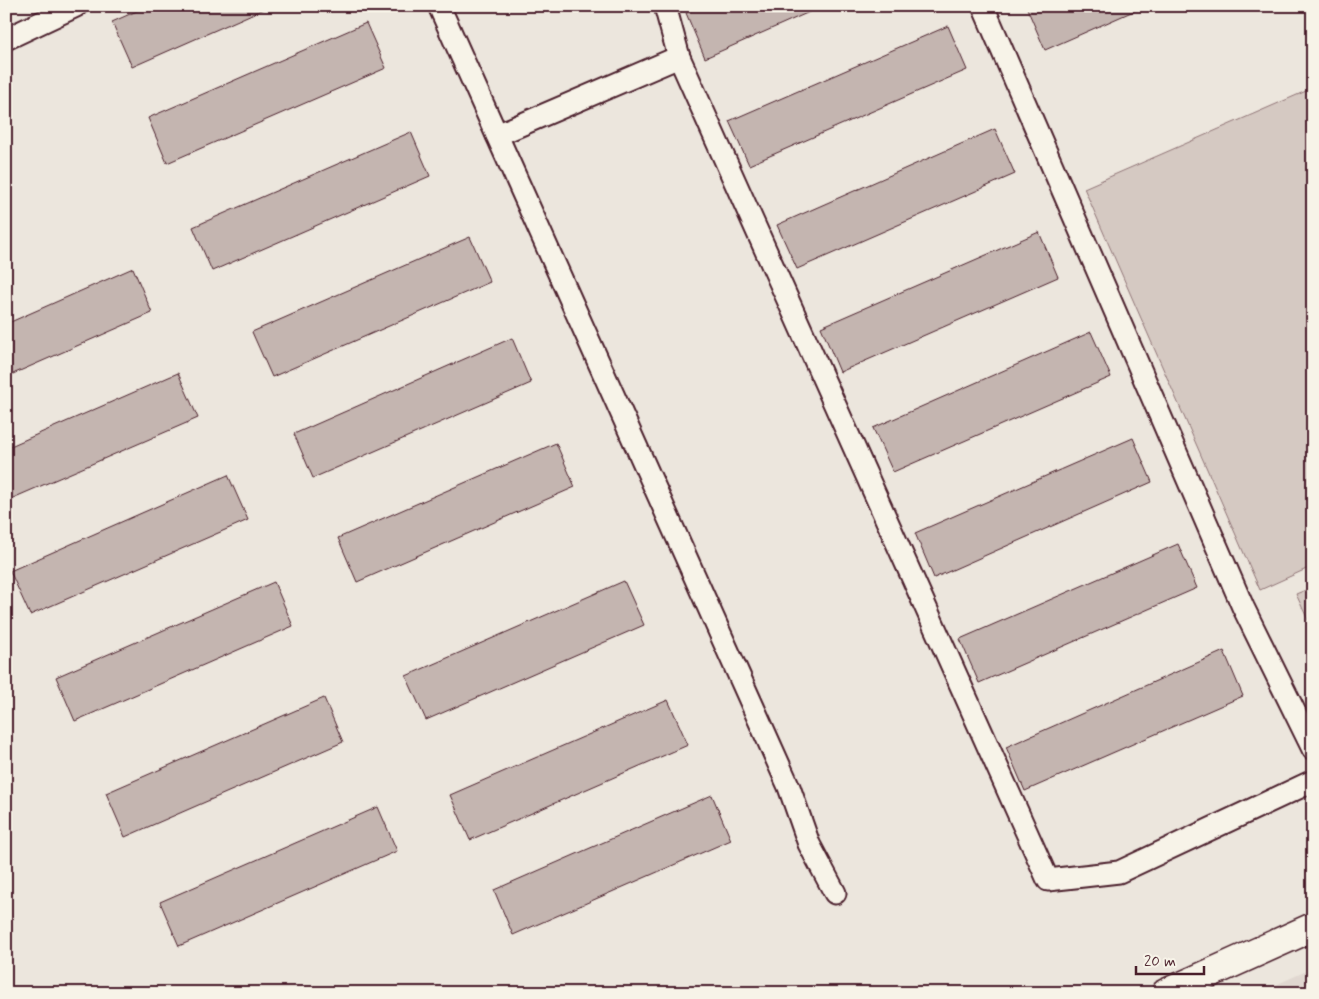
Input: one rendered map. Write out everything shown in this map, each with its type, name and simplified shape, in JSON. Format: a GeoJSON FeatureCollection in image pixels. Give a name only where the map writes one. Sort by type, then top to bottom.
{"type":"FeatureCollection","features":[{"type":"Feature","properties":{"kind":"street"},"geometry":{"type":"LineString","coordinates":[[6,39],[76,6]]}},
{"type":"Feature","properties":{"kind":"street"},"geometry":{"type":"LineString","coordinates":[[439,6],[789,787],[809,844],[835,893]]}},
{"type":"Feature","properties":{"kind":"street"},"geometry":{"type":"LineString","coordinates":[[665,6],[678,58],[1048,880],[1119,872],[1313,780]]}},
{"type":"Feature","properties":{"kind":"street"},"geometry":{"type":"LineString","coordinates":[[982,6],[1243,607],[1313,750]]}},
{"type":"Feature","properties":{"kind":"street"},"geometry":{"type":"LineString","coordinates":[[497,135],[678,58]]}},
{"type":"Feature","properties":{"kind":"street"},"geometry":{"type":"LineString","coordinates":[[1166,993],[1313,927]]}},
{"type":"Feature","properties":{"kind":"shaded area"},"geometry":{"type":"Polygon","coordinates":[[[1313,88],[1313,566],[1260,590],[1084,188],[1313,88]]]}},
{"type":"Feature","properties":{"kind":"shaded area"},"geometry":{"type":"Polygon","coordinates":[[[1313,587],[1313,631],[1296,594],[1313,587]]]}},
{"type":"Feature","properties":{"kind":"shaded area"},"geometry":{"type":"Polygon","coordinates":[[[1313,968],[1313,993],[1258,993],[1313,968]]]}},
{"type":"Feature","properties":{"kind":"building"},"geometry":{"type":"Polygon","coordinates":[[[148,6],[270,6],[132,67],[112,22],[148,6]]]}},
{"type":"Feature","properties":{"kind":"building"},"geometry":{"type":"Polygon","coordinates":[[[702,6],[823,6],[705,58],[686,13],[702,6]]]}},
{"type":"Feature","properties":{"kind":"building"},"geometry":{"type":"Polygon","coordinates":[[[1026,6],[1145,6],[1045,50],[1026,6]]]}},
{"type":"Feature","properties":{"kind":"building"},"geometry":{"type":"Polygon","coordinates":[[[366,23],[386,68],[167,163],[148,118],[366,23]]]}},
{"type":"Feature","properties":{"kind":"building"},"geometry":{"type":"Polygon","coordinates":[[[948,26],[967,70],[749,165],[729,121],[948,26]]]}},
{"type":"Feature","properties":{"kind":"building"},"geometry":{"type":"Polygon","coordinates":[[[995,129],[1015,174],[797,269],[777,225],[995,129]]]}},
{"type":"Feature","properties":{"kind":"building"},"geometry":{"type":"Polygon","coordinates":[[[411,132],[430,176],[212,271],[193,227],[411,132]]]}},
{"type":"Feature","properties":{"kind":"building"},"geometry":{"type":"Polygon","coordinates":[[[1039,232],[1058,277],[840,372],[821,327],[1039,232]]]}},
{"type":"Feature","properties":{"kind":"building"},"geometry":{"type":"Polygon","coordinates":[[[470,237],[490,282],[272,377],[252,332],[470,237]]]}},
{"type":"Feature","properties":{"kind":"building"},"geometry":{"type":"Polygon","coordinates":[[[133,268],[152,313],[6,377],[6,324],[133,268]]]}},
{"type":"Feature","properties":{"kind":"building"},"geometry":{"type":"Polygon","coordinates":[[[1091,332],[1111,377],[893,472],[873,428],[1091,332]]]}},
{"type":"Feature","properties":{"kind":"building"},"geometry":{"type":"Polygon","coordinates":[[[512,338],[531,383],[313,478],[294,434],[512,338]]]}},
{"type":"Feature","properties":{"kind":"building"},"geometry":{"type":"Polygon","coordinates":[[[178,373],[198,418],[6,501],[6,448],[178,373]]]}},
{"type":"Feature","properties":{"kind":"building"},"geometry":{"type":"Polygon","coordinates":[[[1133,438],[1152,482],[934,578],[915,533],[1133,438]]]}},
{"type":"Feature","properties":{"kind":"building"},"geometry":{"type":"Polygon","coordinates":[[[556,443],[575,487],[357,582],[338,538],[556,443]]]}},
{"type":"Feature","properties":{"kind":"building"},"geometry":{"type":"Polygon","coordinates":[[[228,475],[248,520],[30,615],[10,571],[228,475]]]}},
{"type":"Feature","properties":{"kind":"building"},"geometry":{"type":"Polygon","coordinates":[[[1178,544],[1197,588],[979,683],[960,639],[1178,544]]]}},
{"type":"Feature","properties":{"kind":"building"},"geometry":{"type":"Polygon","coordinates":[[[624,581],[644,625],[426,720],[406,676],[624,581]]]}},
{"type":"Feature","properties":{"kind":"building"},"geometry":{"type":"Polygon","coordinates":[[[274,582],[293,626],[75,721],[56,677],[274,582]]]}},
{"type":"Feature","properties":{"kind":"building"},"geometry":{"type":"Polygon","coordinates":[[[1224,651],[1243,696],[1025,791],[1006,747],[1224,651]]]}},
{"type":"Feature","properties":{"kind":"building"},"geometry":{"type":"Polygon","coordinates":[[[324,698],[343,742],[125,837],[106,793],[324,698]]]}},
{"type":"Feature","properties":{"kind":"building"},"geometry":{"type":"Polygon","coordinates":[[[668,700],[688,745],[470,840],[450,795],[668,700]]]}},
{"type":"Feature","properties":{"kind":"building"},"geometry":{"type":"Polygon","coordinates":[[[712,795],[731,840],[513,935],[494,890],[712,795]]]}},
{"type":"Feature","properties":{"kind":"building"},"geometry":{"type":"Polygon","coordinates":[[[378,807],[397,851],[179,946],[160,902],[378,807]]]}}]}
